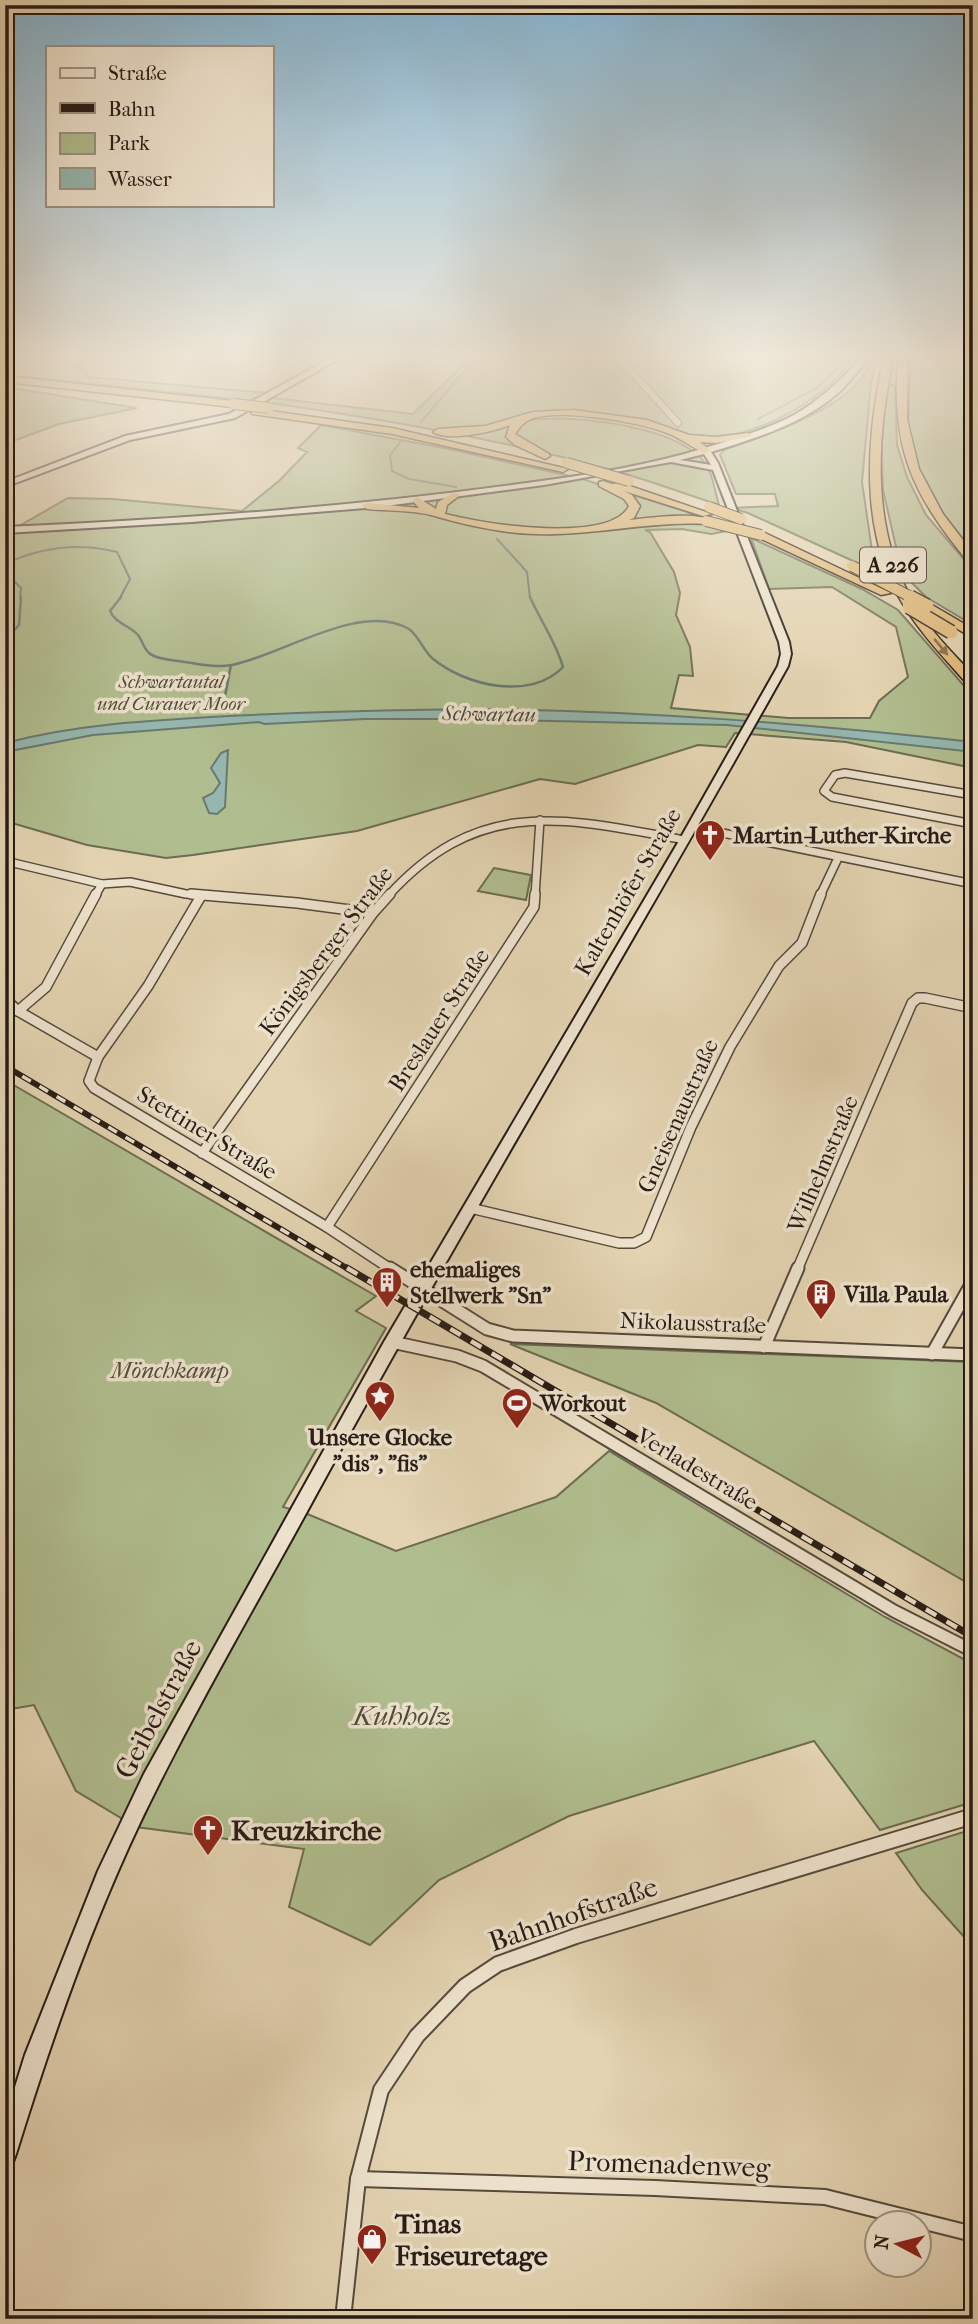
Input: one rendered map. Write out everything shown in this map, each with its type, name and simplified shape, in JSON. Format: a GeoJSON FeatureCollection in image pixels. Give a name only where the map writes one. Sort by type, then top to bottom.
{"type":"FeatureCollection","features":[{"type":"Feature","properties":{"kind":"highway"},"geometry":{"type":"LineString","coordinates":[[367,506],[436,512],[486,524],[544,529],[608,524],[630,516],[635,506],[628,497],[567,468]]}},
{"type":"Feature","properties":{"kind":"highway"},"geometry":{"type":"LineString","coordinates":[[568,468],[761,531],[927,606],[973,634]]}},
{"type":"Feature","properties":{"kind":"highway"},"geometry":{"type":"LineString","coordinates":[[572,468],[629,481],[709,514]]}},
{"type":"Feature","properties":{"kind":"highway","name":"A 226"},"geometry":{"type":"LineString","coordinates":[[876,468],[878,509],[883,536],[908,603],[973,683]]}},
{"type":"Feature","properties":{"kind":"highway","name":"A 226"},"geometry":{"type":"LineString","coordinates":[[912,468],[939,521],[973,561]]}},
{"type":"Feature","properties":{"kind":"highway"},"geometry":{"type":"LineString","coordinates":[[436,512],[455,495]]}},
{"type":"Feature","properties":{"kind":"highway"},"geometry":{"type":"LineString","coordinates":[[422,500],[436,512],[477,525],[541,531],[586,529],[709,514]]}},
{"type":"Feature","properties":{"kind":"highway"},"geometry":{"type":"LineString","coordinates":[[846,568],[973,647]]}},
{"type":"Feature","properties":{"kind":"street"},"geometry":{"type":"LineString","coordinates":[[5,485],[48,468]]}},
{"type":"Feature","properties":{"kind":"street"},"geometry":{"type":"LineString","coordinates":[[5,530],[234,518],[367,506],[575,478],[626,468]]}},
{"type":"Feature","properties":{"kind":"street"},"geometry":{"type":"LineString","coordinates":[[705,468],[715,472]]}},
{"type":"Feature","properties":{"kind":"street","name":"Kaltenhöfer Straße"},"geometry":{"type":"LineString","coordinates":[[409,1314],[685,840],[783,666],[786,654],[784,642],[713,468]]}},
{"type":"Feature","properties":{"kind":"street"},"geometry":{"type":"LineString","coordinates":[[973,795],[838,773],[824,791],[832,797],[973,824]]}},
{"type":"Feature","properties":{"kind":"street","name":"Königsberger Straße"},"geometry":{"type":"LineString","coordinates":[[202,1153],[395,885],[449,844],[485,827],[519,820],[599,824],[685,840]]}},
{"type":"Feature","properties":{"kind":"street","name":"Breslauer Straße"},"geometry":{"type":"LineString","coordinates":[[327,1227],[534,907],[540,820]]}},
{"type":"Feature","properties":{"kind":"street"},"geometry":{"type":"LineString","coordinates":[[692,827],[973,884]]}},
{"type":"Feature","properties":{"kind":"street","name":"Gneisenaustraße"},"geometry":{"type":"LineString","coordinates":[[470,1208],[619,1243],[634,1242],[646,1237],[691,1127],[730,1047],[779,966],[802,943],[825,883],[838,858]]}},
{"type":"Feature","properties":{"kind":"street"},"geometry":{"type":"LineString","coordinates":[[5,861],[103,884],[130,883],[201,896],[297,903],[373,913]]}},
{"type":"Feature","properties":{"kind":"street"},"geometry":{"type":"LineString","coordinates":[[18,1012],[46,987],[58,969],[75,929],[103,884]]}},
{"type":"Feature","properties":{"kind":"street"},"geometry":{"type":"LineString","coordinates":[[5,999],[18,1012],[98,1057],[148,986],[201,896]]}},
{"type":"Feature","properties":{"kind":"street","name":"Wilhelmstraße"},"geometry":{"type":"LineString","coordinates":[[764,1347],[912,1003],[918,998],[972,1004]]}},
{"type":"Feature","properties":{"kind":"street","name":"Stettiner Straße"},"geometry":{"type":"LineString","coordinates":[[98,1057],[90,1073],[89,1082],[94,1088],[327,1227],[424,1289]]}},
{"type":"Feature","properties":{"kind":"street"},"geometry":{"type":"LineString","coordinates":[[933,1354],[973,1281]]}},
{"type":"Feature","properties":{"kind":"street","name":"Nikolausstraße"},"geometry":{"type":"LineString","coordinates":[[424,1289],[486,1329],[513,1336],[973,1355]]}},
{"type":"Feature","properties":{"kind":"street","name":"Geibelstraße"},"geometry":{"type":"LineString","coordinates":[[5,2154],[36,2055],[121,1841],[249,1599],[409,1314]]}},
{"type":"Feature","properties":{"kind":"street","name":"Verladestraße"},"geometry":{"type":"LineString","coordinates":[[393,1342],[457,1356],[483,1366],[894,1611],[973,1651]]}},
{"type":"Feature","properties":{"kind":"street","name":"Bahnhofstraße"},"geometry":{"type":"LineString","coordinates":[[343,2319],[358,2179],[382,2090],[399,2059],[441,2008],[465,1986],[498,1964],[576,1936],[786,1870],[973,1816]]}},
{"type":"Feature","properties":{"kind":"street","name":"Promenadenweg"},"geometry":{"type":"LineString","coordinates":[[358,2179],[655,2188],[825,2197],[973,2234]]}},
{"type":"Feature","properties":{"kind":"green space","name":"Schwartautal und Curauer Moor"},"geometry":{"type":"Polygon","coordinates":[[[291,468],[536,468],[579,478],[687,512],[713,525],[732,530],[711,534],[682,529],[645,530],[650,532],[674,572],[680,593],[676,615],[690,647],[693,676],[679,675],[671,708],[789,718],[870,718],[879,701],[908,677],[896,627],[832,587],[769,589],[751,538],[862,589],[898,610],[973,696],[973,768],[846,742],[735,733],[726,747],[698,745],[575,784],[540,779],[357,831],[193,855],[166,858],[87,845],[5,821],[5,528],[19,526],[68,498],[113,499],[242,511],[291,468]]]}},
{"type":"Feature","properties":{"kind":"green space"},"geometry":{"type":"Polygon","coordinates":[[[605,468],[708,468],[719,505],[605,468]]]}},
{"type":"Feature","properties":{"kind":"green space"},"geometry":{"type":"Polygon","coordinates":[[[726,468],[863,468],[862,482],[875,571],[732,508],[778,506],[775,494],[736,494],[726,468]]]}},
{"type":"Feature","properties":{"kind":"green space"},"geometry":{"type":"Polygon","coordinates":[[[882,468],[904,468],[926,515],[973,570],[973,625],[926,597],[910,581],[896,547],[883,490],[882,468]]]}},
{"type":"Feature","properties":{"kind":"green space"},"geometry":{"type":"Polygon","coordinates":[[[973,468],[973,552],[953,529],[918,470],[973,468]]]}},
{"type":"Feature","properties":{"kind":"green space"},"geometry":{"type":"Polygon","coordinates":[[[494,868],[531,875],[526,900],[478,891],[494,868]]]}},
{"type":"Feature","properties":{"kind":"green space"},"geometry":{"type":"Polygon","coordinates":[[[5,1080],[376,1296],[356,1311],[386,1328],[283,1507],[305,1513],[396,1551],[556,1497],[609,1451],[885,1617],[973,1664],[973,1802],[880,1830],[814,1741],[569,1816],[439,1880],[370,1945],[289,1907],[304,1849],[136,1827],[76,1791],[34,1705],[5,1710],[5,1080]]]}},
{"type":"Feature","properties":{"kind":"green space"},"geometry":{"type":"Polygon","coordinates":[[[510,1344],[973,1362],[973,1586],[656,1403],[510,1344]]]}},
{"type":"Feature","properties":{"kind":"green space"},"geometry":{"type":"Polygon","coordinates":[[[973,1829],[973,1947],[922,1890],[896,1853],[973,1829]]]}},
{"type":"Feature","properties":{"kind":"water","name":"Schwartau"},"geometry":{"type":"Polygon","coordinates":[[[472,709],[660,715],[848,729],[973,742],[973,752],[727,725],[365,719],[265,724],[258,722],[93,735],[5,752],[5,743],[82,728],[133,722],[276,714],[472,709]]]}},
{"type":"Feature","properties":{"kind":"water"},"geometry":{"type":"Polygon","coordinates":[[[228,750],[225,807],[217,814],[209,813],[203,798],[213,793],[220,783],[211,768],[221,753],[228,750]]]}},
{"type":"Feature","properties":{"kind":"waterway"},"geometry":{"type":"LineString","coordinates":[[392,468],[409,479],[456,487]]}},
{"type":"Feature","properties":{"kind":"waterway"},"geometry":{"type":"LineString","coordinates":[[497,539],[527,572],[530,598]]}},
{"type":"Feature","properties":{"kind":"waterway"},"geometry":{"type":"LineString","coordinates":[[5,564],[60,548],[88,547],[117,552],[130,579],[120,598]]}},
{"type":"Feature","properties":{"kind":"waterway"},"geometry":{"type":"LineString","coordinates":[[5,572],[21,588],[20,598]]}},
{"type":"Feature","properties":{"kind":"waterway"},"geometry":{"type":"LineString","coordinates":[[5,640],[19,625],[21,597]]}},
{"type":"Feature","properties":{"kind":"waterway"},"geometry":{"type":"LineString","coordinates":[[121,597],[110,611],[112,615],[138,635],[152,655],[208,665],[231,665]]}},
{"type":"Feature","properties":{"kind":"waterway"},"geometry":{"type":"LineString","coordinates":[[231,665],[345,625],[368,621],[389,622],[409,629],[432,658],[462,676],[498,686],[534,684],[550,678],[563,667],[530,597]]}},
{"type":"Feature","properties":{"kind":"waterway"},"geometry":{"type":"LineString","coordinates":[[225,696],[231,665]]}},
{"type":"Feature","properties":{"kind":"railway"},"geometry":{"type":"LineString","coordinates":[[5,1066],[350,1270]]}},
{"type":"Feature","properties":{"kind":"railway"},"geometry":{"type":"LineString","coordinates":[[347,1268],[973,1637]]}},
{"type":"Feature","properties":{"kind":"place","name":"Martin-Luther-Kirche"},"geometry":{"type":"Point","coordinates":[710,862]}},
{"type":"Feature","properties":{"kind":"place","name":"ehemaliges Stellwerk \"Sn\""},"geometry":{"type":"Point","coordinates":[387,1309]}},
{"type":"Feature","properties":{"kind":"place","name":"Villa Paula"},"geometry":{"type":"Point","coordinates":[821,1321]}},
{"type":"Feature","properties":{"kind":"place","name":"Unsere Glocke \"dis\", \"fis\""},"geometry":{"type":"Point","coordinates":[380,1423]}},
{"type":"Feature","properties":{"kind":"place","name":"Workout"},"geometry":{"type":"Point","coordinates":[517,1430]}},
{"type":"Feature","properties":{"kind":"place","name":"Kreuzkirche"},"geometry":{"type":"Point","coordinates":[208,1857]}},
{"type":"Feature","properties":{"kind":"place","name":"Tinas Friseuretage"},"geometry":{"type":"Point","coordinates":[372,2266]}},
{"type":"Feature","properties":{"kind":"park label","name":"Mönchkamp"},"geometry":{"type":"Point","coordinates":[170,1370]}},
{"type":"Feature","properties":{"kind":"park label","name":"Kuhholz"},"geometry":{"type":"Point","coordinates":[402,1715]}}]}
